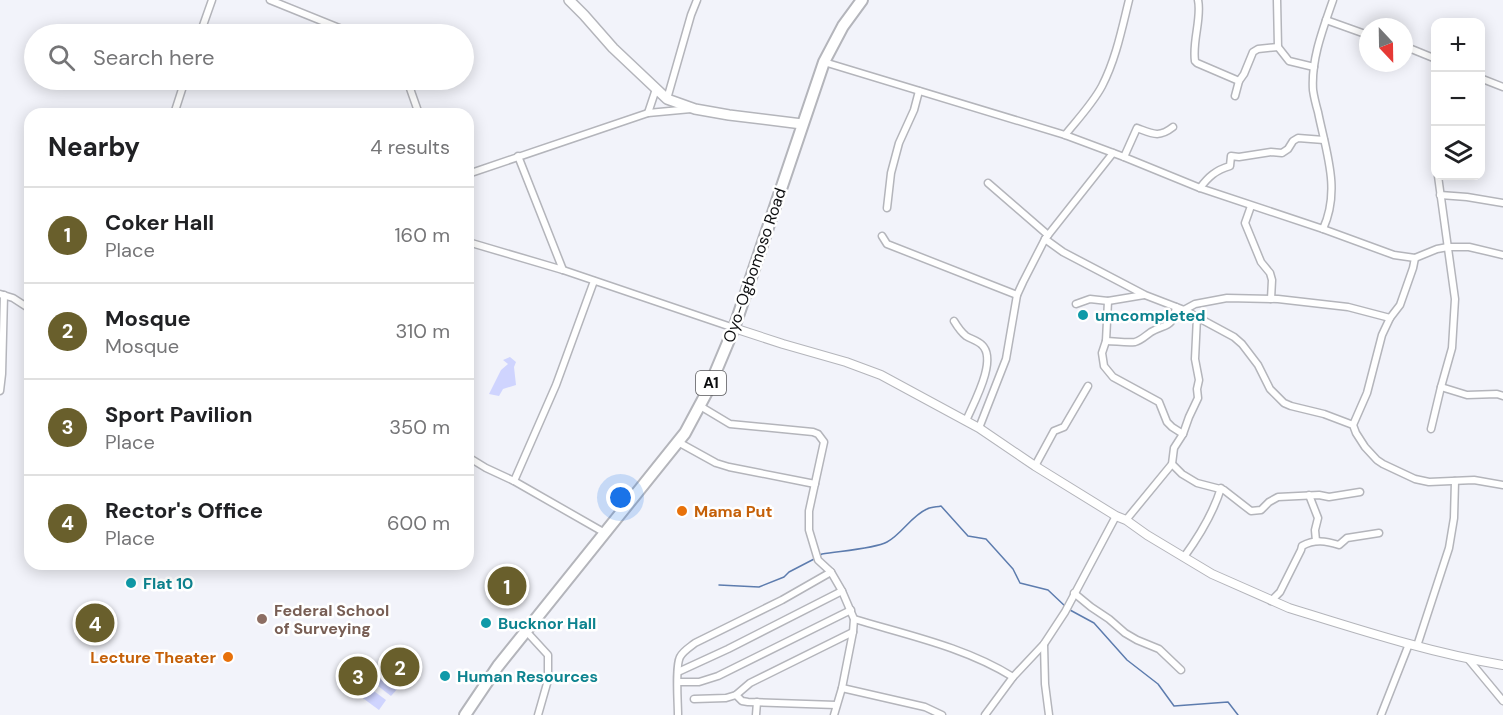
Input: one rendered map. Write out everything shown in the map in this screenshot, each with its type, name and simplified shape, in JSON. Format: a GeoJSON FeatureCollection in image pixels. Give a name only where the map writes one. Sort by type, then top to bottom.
{"type":"FeatureCollection","features":[{"type":"Feature","properties":{"kind":"highway","name":"Oyo-Ogbomoso Road"},"geometry":{"type":"LineString","coordinates":[[465,715],[498,666],[685,433],[700,406],[734,328],[824,62],[843,26],[862,0]]}},
{"type":"Feature","properties":{"kind":"main road"},"geometry":{"type":"LineString","coordinates":[[569,0],[613,48],[668,99],[695,109],[802,124]]}},
{"type":"Feature","properties":{"kind":"street"},"geometry":{"type":"LineString","coordinates":[[204,24],[212,0]]}},
{"type":"Feature","properties":{"kind":"street"},"geometry":{"type":"LineString","coordinates":[[270,0],[329,24]]}},
{"type":"Feature","properties":{"kind":"street"},"geometry":{"type":"LineString","coordinates":[[668,99],[698,0]]}},
{"type":"Feature","properties":{"kind":"street"},"geometry":{"type":"LineString","coordinates":[[1065,135],[1102,86],[1114,56],[1129,0]]}},
{"type":"Feature","properties":{"kind":"street"},"geometry":{"type":"LineString","coordinates":[[1198,0],[1195,61],[1239,81]]}},
{"type":"Feature","properties":{"kind":"street"},"geometry":{"type":"LineString","coordinates":[[1277,0],[1278,47],[1289,61],[1314,67]]}},
{"type":"Feature","properties":{"kind":"street"},"geometry":{"type":"LineString","coordinates":[[1323,229],[1329,216],[1332,193],[1330,169],[1313,90],[1314,67],[1321,34],[1333,0]]}},
{"type":"Feature","properties":{"kind":"street"},"geometry":{"type":"LineString","coordinates":[[1326,20],[1359,32]]}},
{"type":"Feature","properties":{"kind":"street"},"geometry":{"type":"LineString","coordinates":[[1235,96],[1239,81],[1254,51],[1278,47]]}},
{"type":"Feature","properties":{"kind":"street"},"geometry":{"type":"LineString","coordinates":[[1413,50],[1431,57]]}},
{"type":"Feature","properties":{"kind":"street"},"geometry":{"type":"LineString","coordinates":[[824,62],[1065,135],[1200,188],[1394,255],[1415,258],[1448,247],[1478,249],[1503,255]]}},
{"type":"Feature","properties":{"kind":"street"},"geometry":{"type":"LineString","coordinates":[[1485,80],[1503,87]]}},
{"type":"Feature","properties":{"kind":"street"},"geometry":{"type":"LineString","coordinates":[[648,113],[656,89]]}},
{"type":"Feature","properties":{"kind":"street"},"geometry":{"type":"LineString","coordinates":[[176,108],[182,90]]}},
{"type":"Feature","properties":{"kind":"street"},"geometry":{"type":"LineString","coordinates":[[411,90],[417,108]]}},
{"type":"Feature","properties":{"kind":"street"},"geometry":{"type":"LineString","coordinates":[[887,208],[891,173],[899,143],[914,110],[919,91]]}},
{"type":"Feature","properties":{"kind":"street"},"geometry":{"type":"LineString","coordinates":[[474,172],[648,113],[695,109]]}},
{"type":"Feature","properties":{"kind":"street"},"geometry":{"type":"LineString","coordinates":[[1124,157],[1137,128],[1155,135],[1165,133],[1173,127]]}},
{"type":"Feature","properties":{"kind":"street"},"geometry":{"type":"LineString","coordinates":[[1200,188],[1208,177],[1230,166],[1232,156],[1281,153],[1298,138],[1324,140]]}},
{"type":"Feature","properties":{"kind":"street"},"geometry":{"type":"LineString","coordinates":[[979,428],[1006,359],[1017,295],[1047,237],[1113,153]]}},
{"type":"Feature","properties":{"kind":"street"},"geometry":{"type":"LineString","coordinates":[[519,156],[563,270]]}},
{"type":"Feature","properties":{"kind":"street"},"geometry":{"type":"LineString","coordinates":[[1431,429],[1452,348],[1455,299],[1438,180]]}},
{"type":"Feature","properties":{"kind":"street"},"geometry":{"type":"LineString","coordinates":[[988,183],[1064,252],[1145,295],[1184,310],[1234,337],[1258,364],[1270,389],[1284,403],[1353,425]]}},
{"type":"Feature","properties":{"kind":"street"},"geometry":{"type":"LineString","coordinates":[[1440,195],[1467,196],[1503,203]]}},
{"type":"Feature","properties":{"kind":"street"},"geometry":{"type":"LineString","coordinates":[[1251,206],[1245,223],[1261,262],[1270,273],[1271,299]]}},
{"type":"Feature","properties":{"kind":"street"},"geometry":{"type":"LineString","coordinates":[[882,236],[887,244],[1017,295]]}},
{"type":"Feature","properties":{"kind":"street"},"geometry":{"type":"LineString","coordinates":[[474,244],[563,270],[881,375],[979,428],[1035,466],[1212,574],[1289,609],[1469,660],[1501,663]]}},
{"type":"Feature","properties":{"kind":"street"},"geometry":{"type":"LineString","coordinates":[[1415,258],[1400,305],[1390,318],[1382,335],[1367,393],[1353,425],[1356,433],[1365,447],[1383,464],[1415,479],[1429,482],[1474,480],[1503,485]]}},
{"type":"Feature","properties":{"kind":"street"},"geometry":{"type":"LineString","coordinates":[[514,481],[556,384],[594,281]]}},
{"type":"Feature","properties":{"kind":"street"},"geometry":{"type":"LineString","coordinates":[[0,391],[2,294],[24,306]]}},
{"type":"Feature","properties":{"kind":"street"},"geometry":{"type":"LineString","coordinates":[[1076,304],[1090,299],[1108,301],[1145,295]]}},
{"type":"Feature","properties":{"kind":"street"},"geometry":{"type":"LineString","coordinates":[[1184,310],[1195,304],[1227,298],[1271,299],[1348,307],[1390,318]]}},
{"type":"Feature","properties":{"kind":"street"},"geometry":{"type":"LineString","coordinates":[[1108,301],[1106,341],[1102,353],[1104,366],[1110,374],[1159,402],[1167,422],[1183,434]]}},
{"type":"Feature","properties":{"kind":"street"},"geometry":{"type":"LineString","coordinates":[[1106,341],[1131,342],[1144,339],[1149,333],[1166,327],[1174,319],[1176,307]]}},
{"type":"Feature","properties":{"kind":"street"},"geometry":{"type":"LineString","coordinates":[[1126,520],[1172,464],[1174,448],[1183,434],[1198,398],[1195,359],[1197,317]]}},
{"type":"Feature","properties":{"kind":"street"},"geometry":{"type":"LineString","coordinates":[[954,321],[964,335],[980,343],[988,357],[980,389],[966,421]]}},
{"type":"Feature","properties":{"kind":"street"},"geometry":{"type":"LineString","coordinates":[[1035,466],[1053,431],[1064,427],[1088,386]]}},
{"type":"Feature","properties":{"kind":"street"},"geometry":{"type":"LineString","coordinates":[[1441,387],[1467,395],[1497,394],[1503,396]]}},
{"type":"Feature","properties":{"kind":"street"},"geometry":{"type":"LineString","coordinates":[[700,406],[730,424],[813,432],[818,434],[824,442],[808,511],[810,530],[817,556],[831,572],[854,619],[842,688],[834,715]]}},
{"type":"Feature","properties":{"kind":"street"},"geometry":{"type":"LineString","coordinates":[[678,442],[716,463],[815,484]]}},
{"type":"Feature","properties":{"kind":"street"},"geometry":{"type":"LineString","coordinates":[[474,460],[606,533]]}},
{"type":"Feature","properties":{"kind":"street"},"geometry":{"type":"LineString","coordinates":[[1172,464],[1182,474],[1197,483],[1221,488],[1251,511],[1256,512],[1274,498],[1309,495],[1329,497],[1360,492]]}},
{"type":"Feature","properties":{"kind":"street"},"geometry":{"type":"LineString","coordinates":[[1382,715],[1413,645],[1449,549],[1454,518],[1455,481]]}},
{"type":"Feature","properties":{"kind":"street"},"geometry":{"type":"LineString","coordinates":[[1184,557],[1200,535],[1221,488]]}},
{"type":"Feature","properties":{"kind":"street"},"geometry":{"type":"LineString","coordinates":[[1309,495],[1318,518],[1315,530],[1316,541]]}},
{"type":"Feature","properties":{"kind":"street"},"geometry":{"type":"LineString","coordinates":[[985,715],[1012,677],[1044,644],[1065,612],[1116,516]]}},
{"type":"Feature","properties":{"kind":"street"},"geometry":{"type":"LineString","coordinates":[[1271,601],[1280,592],[1302,546],[1316,541],[1339,545],[1347,538],[1379,533]]}},
{"type":"Feature","properties":{"kind":"street"},"geometry":{"type":"LineString","coordinates":[[678,715],[680,658],[695,643],[782,600],[831,572]]}},
{"type":"Feature","properties":{"kind":"street"},"geometry":{"type":"LineString","coordinates":[[678,672],[842,591]]}},
{"type":"Feature","properties":{"kind":"street"},"geometry":{"type":"LineString","coordinates":[[1074,593],[1125,633],[1159,649],[1180,670]]}},
{"type":"Feature","properties":{"kind":"street"},"geometry":{"type":"LineString","coordinates":[[678,682],[708,681],[851,610]]}},
{"type":"Feature","properties":{"kind":"street"},"geometry":{"type":"LineString","coordinates":[[854,619],[934,642],[978,658],[1012,677]]}},
{"type":"Feature","properties":{"kind":"street"},"geometry":{"type":"LineString","coordinates":[[526,631],[548,655],[548,680],[538,715]]}},
{"type":"Feature","properties":{"kind":"street"},"geometry":{"type":"LineString","coordinates":[[694,699],[726,698],[736,695],[750,683],[853,632]]}},
{"type":"Feature","properties":{"kind":"street"},"geometry":{"type":"LineString","coordinates":[[1044,644],[1045,684],[1050,715]]}},
{"type":"Feature","properties":{"kind":"street"},"geometry":{"type":"LineString","coordinates":[[1469,660],[1503,701]]}},
{"type":"Feature","properties":{"kind":"street"},"geometry":{"type":"LineString","coordinates":[[842,688],[925,707],[942,715]]}},
{"type":"Feature","properties":{"kind":"street"},"geometry":{"type":"LineString","coordinates":[[736,695],[742,701],[836,705]]}},
{"type":"Feature","properties":{"kind":"street"},"geometry":{"type":"LineString","coordinates":[[756,715],[757,702]]}},
{"type":"Feature","properties":{"kind":"shaded area"},"geometry":{"type":"Polygon","coordinates":[[[510,357],[516,362],[514,367],[516,385],[503,389],[499,396],[489,394],[501,370],[508,364],[503,360],[510,357]]]}},
{"type":"Feature","properties":{"kind":"shaded area"},"geometry":{"type":"Polygon","coordinates":[[[377,668],[400,686],[391,696],[369,679],[377,668]]]}},
{"type":"Feature","properties":{"kind":"shaded area"},"geometry":{"type":"Polygon","coordinates":[[[367,686],[386,700],[379,710],[360,696],[367,686]]]}},
{"type":"Feature","properties":{"kind":"waterway"},"geometry":{"type":"LineString","coordinates":[[820,555],[887,542],[921,512],[941,506],[968,536],[986,539],[1013,569],[1020,583],[1048,590],[1066,607]]}},
{"type":"Feature","properties":{"kind":"waterway"},"geometry":{"type":"LineString","coordinates":[[719,585],[759,587],[784,577],[816,558]]}},
{"type":"Feature","properties":{"kind":"waterway"},"geometry":{"type":"LineString","coordinates":[[1070,610],[1094,623],[1127,660],[1158,684],[1174,706],[1228,702],[1238,715]]}},
{"type":"Feature","properties":{"kind":"place","name":"umcompleted"},"geometry":{"type":"Point","coordinates":[1083,315]}},
{"type":"Feature","properties":{"kind":"place","name":"Mama Put"},"geometry":{"type":"Point","coordinates":[682,511]}},
{"type":"Feature","properties":{"kind":"place","name":"Flat 10"},"geometry":{"type":"Point","coordinates":[131,583]}},
{"type":"Feature","properties":{"kind":"place","name":"Coker Hall"},"geometry":{"type":"Point","coordinates":[507,586]}},
{"type":"Feature","properties":{"kind":"place","name":"Federal School of Surveying"},"geometry":{"type":"Point","coordinates":[262,619]}},
{"type":"Feature","properties":{"kind":"place","name":"Rector's Office"},"geometry":{"type":"Point","coordinates":[95,623]}},
{"type":"Feature","properties":{"kind":"place","name":"Bucknor Hall"},"geometry":{"type":"Point","coordinates":[486,623]}},
{"type":"Feature","properties":{"kind":"place","name":"Lecture Theater"},"geometry":{"type":"Point","coordinates":[228,657]}},
{"type":"Feature","properties":{"kind":"place","name":"Mosque"},"geometry":{"type":"Point","coordinates":[400,667]}},
{"type":"Feature","properties":{"kind":"place","name":"Sport Pavilion"},"geometry":{"type":"Point","coordinates":[358,676]}},
{"type":"Feature","properties":{"kind":"place","name":"Human Resources"},"geometry":{"type":"Point","coordinates":[445,676]}}]}
